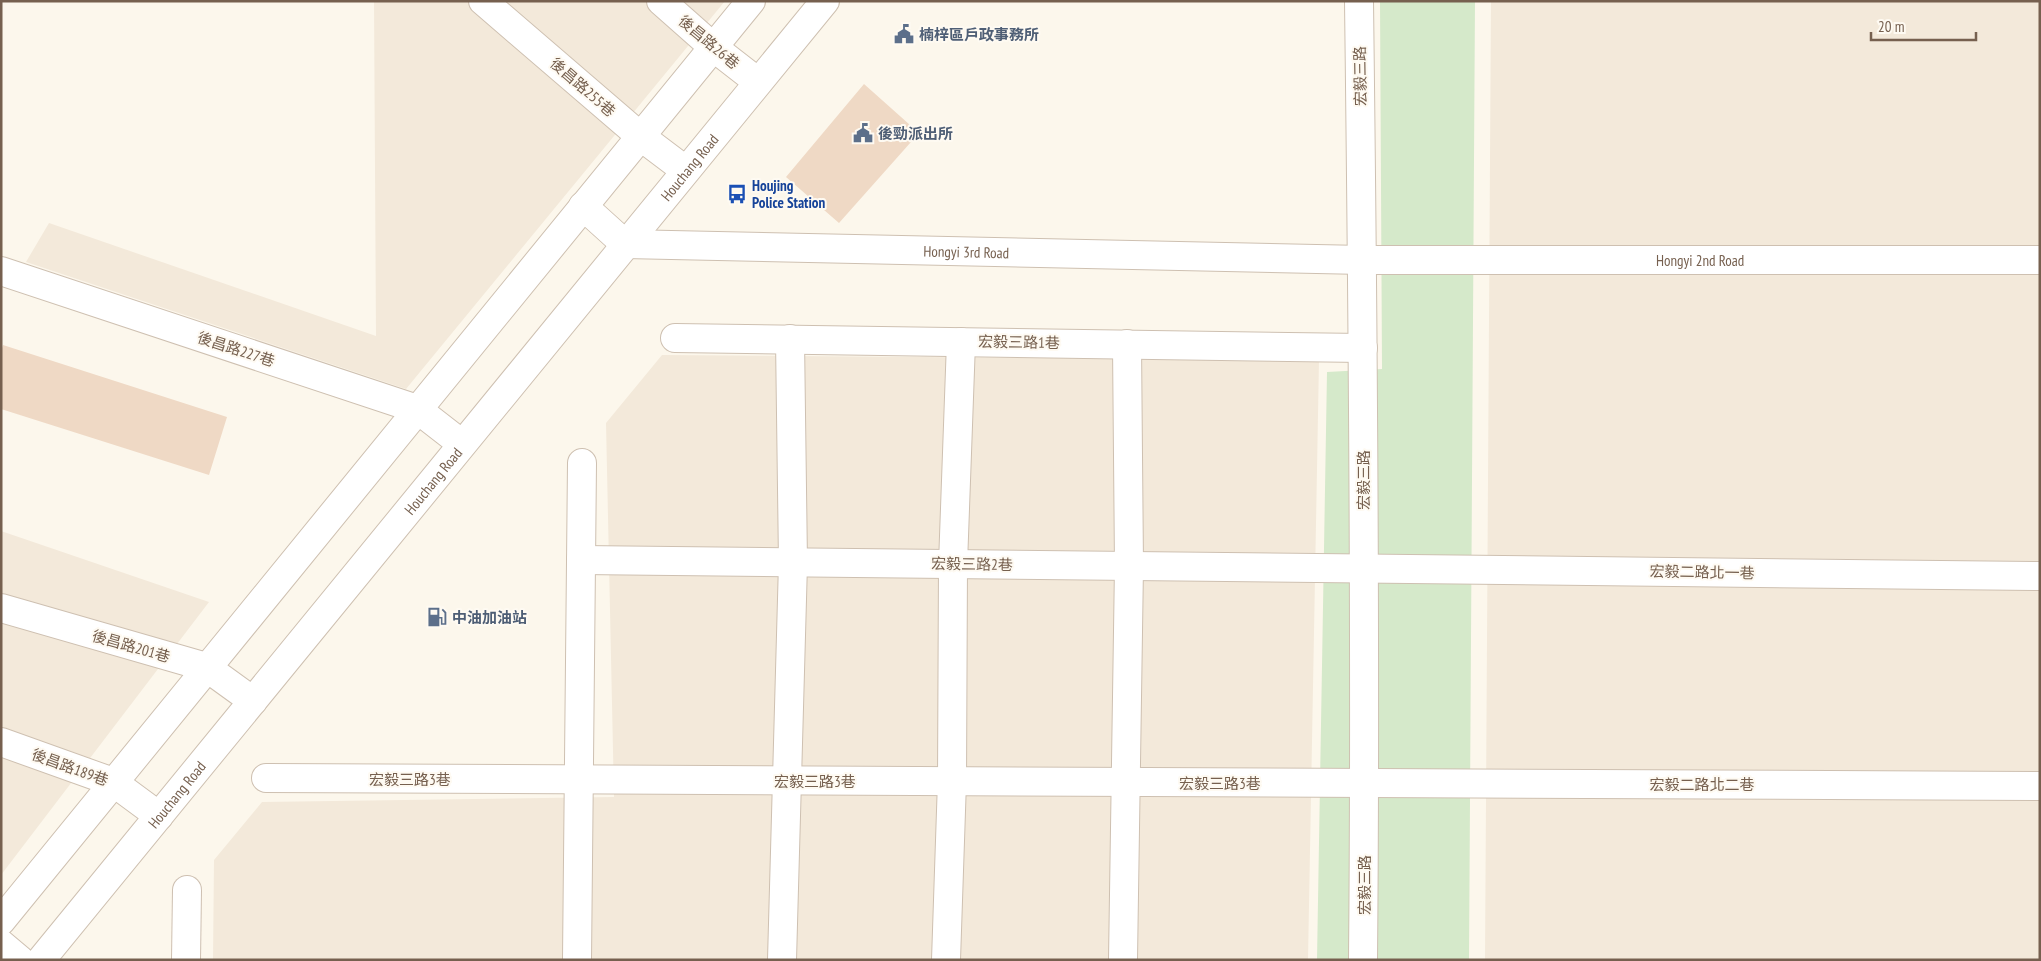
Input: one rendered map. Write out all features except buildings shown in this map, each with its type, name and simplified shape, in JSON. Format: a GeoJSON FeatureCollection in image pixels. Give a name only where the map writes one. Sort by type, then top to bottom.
{"type":"FeatureCollection","features":[{"type":"Feature","properties":{"kind":"street","name":"後昌路255巷"},"geometry":{"type":"LineString","coordinates":[[483,1],[640,136],[685,170]]}},
{"type":"Feature","properties":{"kind":"street","name":"後昌路26巷"},"geometry":{"type":"LineString","coordinates":[[661,1],[713,47],[758,82]]}},
{"type":"Feature","properties":{"kind":"street"},"geometry":{"type":"LineString","coordinates":[[1,921],[750,1]]}},
{"type":"Feature","properties":{"kind":"street","name":"Houchang Road"},"geometry":{"type":"LineString","coordinates":[[41,960],[824,1]]}},
{"type":"Feature","properties":{"kind":"street","name":"宏毅三路"},"geometry":{"type":"LineString","coordinates":[[1359,1],[1365,783],[1363,960]]}},
{"type":"Feature","properties":{"kind":"street"},"geometry":{"type":"LineString","coordinates":[[583,206],[625,244]]}},
{"type":"Feature","properties":{"kind":"street","name":"Hongyi 3rd Road"},"geometry":{"type":"LineString","coordinates":[[625,244],[1362,260]]}},
{"type":"Feature","properties":{"kind":"street","name":"Hongyi 2nd Road"},"geometry":{"type":"LineString","coordinates":[[1362,260],[2040,260]]}},
{"type":"Feature","properties":{"kind":"street","name":"後昌路227巷"},"geometry":{"type":"LineString","coordinates":[[1,271],[417,409],[462,444]]}},
{"type":"Feature","properties":{"kind":"street","name":"宏毅三路1巷"},"geometry":{"type":"LineString","coordinates":[[675,338],[1363,348]]}},
{"type":"Feature","properties":{"kind":"street"},"geometry":{"type":"LineString","coordinates":[[782,960],[793,563],[790,339]]}},
{"type":"Feature","properties":{"kind":"street"},"geometry":{"type":"LineString","coordinates":[[946,960],[952,781],[953,564],[961,342]]}},
{"type":"Feature","properties":{"kind":"street"},"geometry":{"type":"LineString","coordinates":[[1123,960],[1129,566],[1127,344]]}},
{"type":"Feature","properties":{"kind":"street"},"geometry":{"type":"LineString","coordinates":[[577,960],[582,463]]}},
{"type":"Feature","properties":{"kind":"street","name":"宏毅三路2巷"},"geometry":{"type":"LineString","coordinates":[[581,560],[1364,568]]}},
{"type":"Feature","properties":{"kind":"street","name":"宏毅二路北一巷"},"geometry":{"type":"LineString","coordinates":[[1364,568],[2040,576]]}},
{"type":"Feature","properties":{"kind":"street","name":"後昌路201巷"},"geometry":{"type":"LineString","coordinates":[[1,608],[206,668],[252,701]]}},
{"type":"Feature","properties":{"kind":"street","name":"後昌路189巷"},"geometry":{"type":"LineString","coordinates":[[1,742],[113,782],[159,816]]}},
{"type":"Feature","properties":{"kind":"street","name":"宏毅三路3巷"},"geometry":{"type":"LineString","coordinates":[[266,778],[1365,783]]}},
{"type":"Feature","properties":{"kind":"street","name":"宏毅二路北二巷"},"geometry":{"type":"LineString","coordinates":[[1365,783],[2040,786]]}},
{"type":"Feature","properties":{"kind":"street"},"geometry":{"type":"LineString","coordinates":[[186,960],[187,890]]}},
{"type":"Feature","properties":{"kind":"street"},"geometry":{"type":"LineString","coordinates":[[1,944],[20,960]]}},
{"type":"Feature","properties":{"kind":"shaded area"},"geometry":{"type":"Polygon","coordinates":[[[374,1],[725,1],[406,389],[26,262],[49,223],[376,336],[374,1]]]}},
{"type":"Feature","properties":{"kind":"shaded area"},"geometry":{"type":"Polygon","coordinates":[[[1491,1],[2040,1],[2040,960],[1485,960],[1491,1]]]}},
{"type":"Feature","properties":{"kind":"shaded area"},"geometry":{"type":"Polygon","coordinates":[[[662,355],[1319,360],[1308,960],[213,960],[214,860],[262,802],[614,797],[606,423],[662,355]]]}},
{"type":"Feature","properties":{"kind":"shaded area"},"geometry":{"type":"Polygon","coordinates":[[[1,531],[209,602],[1,875],[1,531]]]}},
{"type":"Feature","properties":{"kind":"green space"},"geometry":{"type":"Polygon","coordinates":[[[1380,1],[1475,1],[1469,960],[1317,960],[1327,372],[1382,369],[1380,1]]]}},
{"type":"Feature","properties":{"kind":"place","name":"楠梓區戶政事務所"},"geometry":{"type":"Point","coordinates":[904,34]}},
{"type":"Feature","properties":{"kind":"place","name":"後勁派出所"},"geometry":{"type":"Point","coordinates":[863,133]}},
{"type":"Feature","properties":{"kind":"place","name":"Houjing Police Station"},"geometry":{"type":"Point","coordinates":[737,194]}},
{"type":"Feature","properties":{"kind":"place","name":"中油加油站"},"geometry":{"type":"Point","coordinates":[437,617]}}]}
